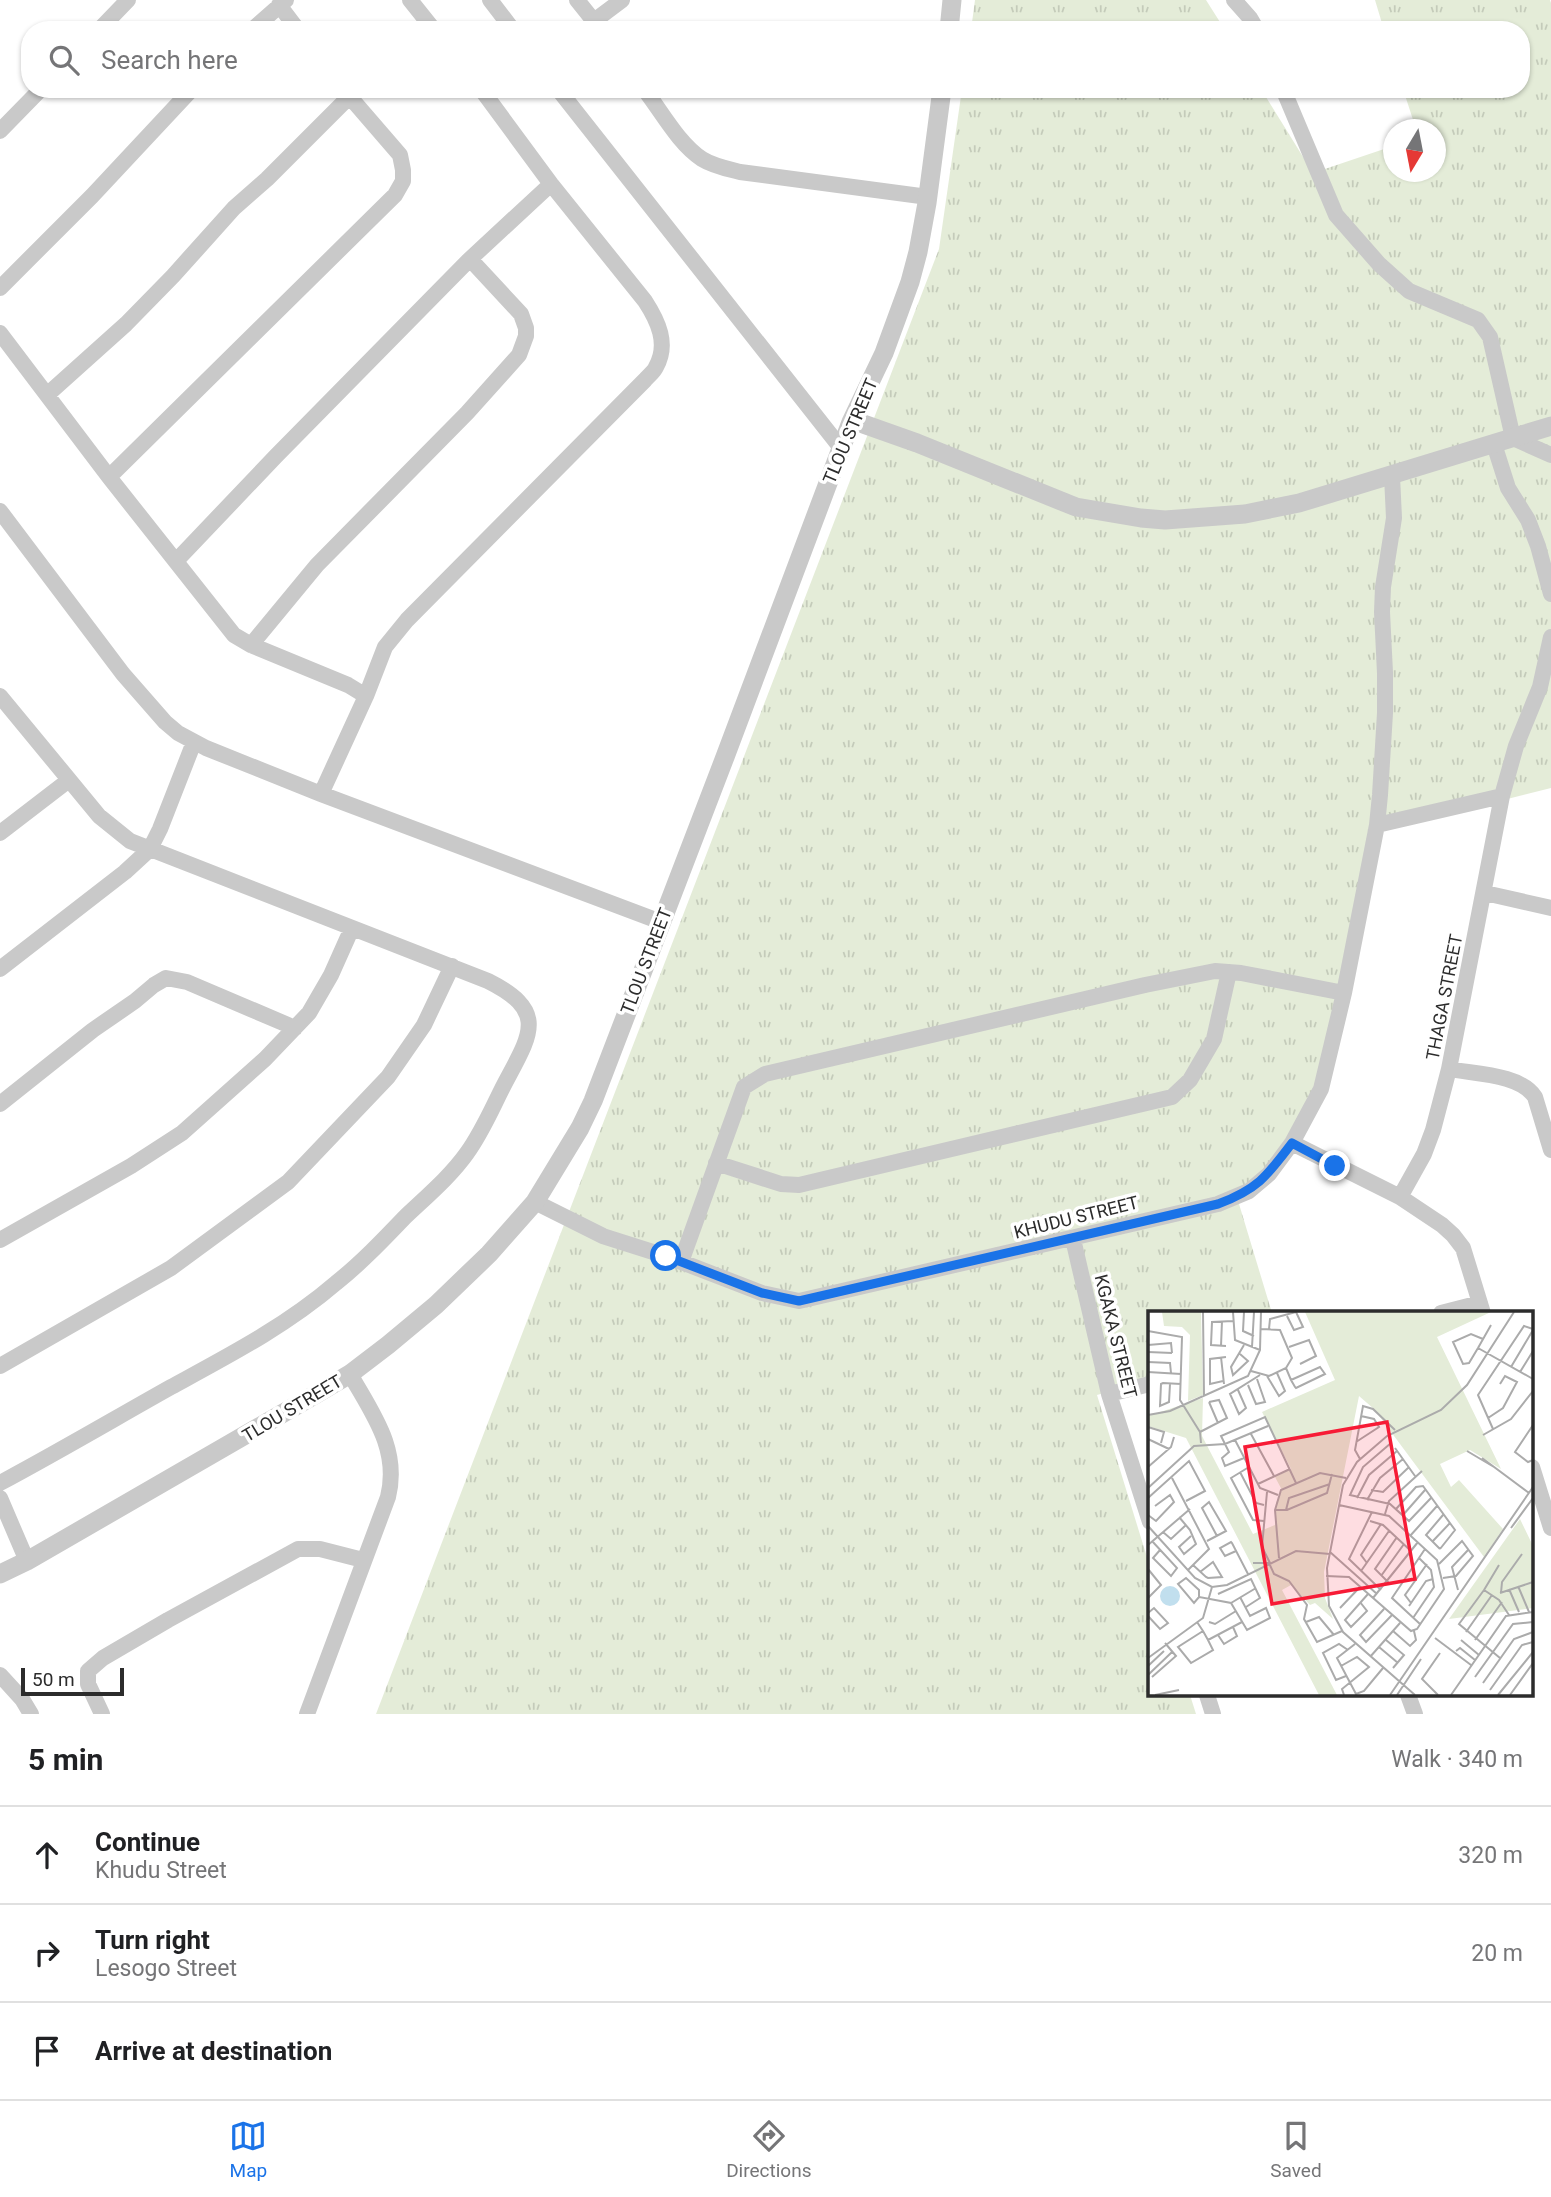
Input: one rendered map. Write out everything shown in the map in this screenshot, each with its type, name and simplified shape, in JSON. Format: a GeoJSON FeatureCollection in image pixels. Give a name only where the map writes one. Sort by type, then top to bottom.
{"type":"FeatureCollection","features":[{"type":"Feature","properties":{"kind":"street"},"geometry":{"type":"LineString","coordinates":[[108,21],[128,0]]}},
{"type":"Feature","properties":{"kind":"street"},"geometry":{"type":"LineString","coordinates":[[410,0],[427,21]]}},
{"type":"Feature","properties":{"kind":"street"},"geometry":{"type":"LineString","coordinates":[[490,0],[506,21]]}},
{"type":"Feature","properties":{"kind":"street"},"geometry":{"type":"LineString","coordinates":[[577,0],[594,21]]}},
{"type":"Feature","properties":{"kind":"street"},"geometry":{"type":"LineString","coordinates":[[601,21],[622,0]]}},
{"type":"Feature","properties":{"kind":"street"},"geometry":{"type":"LineString","coordinates":[[951,21],[953,0]]}},
{"type":"Feature","properties":{"kind":"street"},"geometry":{"type":"LineString","coordinates":[[1234,0],[1252,21]]}},
{"type":"Feature","properties":{"kind":"street"},"geometry":{"type":"LineString","coordinates":[[262,21],[282,3],[293,21]]}},
{"type":"Feature","properties":{"kind":"street"},"geometry":{"type":"LineString","coordinates":[[0,131],[32,98]]}},
{"type":"Feature","properties":{"kind":"street"},"geometry":{"type":"LineString","coordinates":[[0,288],[92,197],[184,98]]}},
{"type":"Feature","properties":{"kind":"street"},"geometry":{"type":"LineString","coordinates":[[48,394],[126,324],[341,98]]}},
{"type":"Feature","properties":{"kind":"street"},"geometry":{"type":"LineString","coordinates":[[109,477],[395,195],[403,181],[400,155],[350,98]]}},
{"type":"Feature","properties":{"kind":"street"},"geometry":{"type":"LineString","coordinates":[[321,794],[366,696],[385,647],[407,620],[656,367],[662,333],[656,318],[488,98]]}},
{"type":"Feature","properties":{"kind":"street"},"geometry":{"type":"LineString","coordinates":[[565,98],[841,448]]}},
{"type":"Feature","properties":{"kind":"street"},"geometry":{"type":"LineString","coordinates":[[651,98],[684,143],[703,160],[721,167],[740,172],[928,197]]}},
{"type":"Feature","properties":{"kind":"street","name":"TLOU STREET"},"geometry":{"type":"LineString","coordinates":[[0,1574],[27,1561],[350,1374],[436,1305],[489,1254],[535,1202],[580,1128],[593,1101],[841,448],[884,353],[918,252],[941,98]]}},
{"type":"Feature","properties":{"kind":"street"},"geometry":{"type":"LineString","coordinates":[[1287,98],[1336,215],[1378,264],[1409,291],[1478,320],[1490,337],[1513,438]]}},
{"type":"Feature","properties":{"kind":"street"},"geometry":{"type":"LineString","coordinates":[[177,560],[470,259],[551,184]]}},
{"type":"Feature","properties":{"kind":"street"},"geometry":{"type":"LineString","coordinates":[[251,645],[317,565],[467,413],[519,355],[526,335],[521,314],[470,259]]}},
{"type":"Feature","properties":{"kind":"street"},"geometry":{"type":"LineString","coordinates":[[0,332],[109,477],[234,635],[251,645],[348,685],[366,696]]}},
{"type":"Feature","properties":{"kind":"street"},"geometry":{"type":"LineString","coordinates":[[852,420],[1076,507],[1141,518],[1196,519],[1245,514],[1299,503],[1551,426]]}},
{"type":"Feature","properties":{"kind":"street"},"geometry":{"type":"LineString","coordinates":[[1513,438],[1551,455]]}},
{"type":"Feature","properties":{"kind":"street"},"geometry":{"type":"LineString","coordinates":[[1494,444],[1508,488],[1528,520],[1538,546],[1551,594]]}},
{"type":"Feature","properties":{"kind":"street","name":"KHUDU STREET"},"geometry":{"type":"LineString","coordinates":[[535,1202],[603,1236],[762,1293],[799,1301],[1218,1204],[1249,1191],[1269,1174],[1292,1143],[1321,1089],[1344,993],[1377,825],[1385,713],[1383,587],[1394,519],[1392,476]]}},
{"type":"Feature","properties":{"kind":"street"},"geometry":{"type":"LineString","coordinates":[[0,511],[139,693],[165,722],[194,742],[321,794],[661,922]]}},
{"type":"Feature","properties":{"kind":"street","name":"THAGA STREET"},"geometry":{"type":"LineString","coordinates":[[1401,1197],[1424,1154],[1433,1130],[1449,1069],[1502,796],[1516,746],[1540,687],[1551,637]]}},
{"type":"Feature","properties":{"kind":"street"},"geometry":{"type":"LineString","coordinates":[[0,1483],[239,1351],[335,1284],[460,1162],[481,1131],[518,1058],[529,1023],[523,1005],[506,990],[452,966],[130,841],[99,816],[1,700]]}},
{"type":"Feature","properties":{"kind":"street"},"geometry":{"type":"LineString","coordinates":[[0,968],[125,872],[149,849],[160,829],[194,742]]}},
{"type":"Feature","properties":{"kind":"street"},"geometry":{"type":"LineString","coordinates":[[0,833],[69,780]]}},
{"type":"Feature","properties":{"kind":"street"},"geometry":{"type":"LineString","coordinates":[[1377,825],[1502,796]]}},
{"type":"Feature","properties":{"kind":"street"},"geometry":{"type":"LineString","coordinates":[[1485,893],[1551,908]]}},
{"type":"Feature","properties":{"kind":"street"},"geometry":{"type":"LineString","coordinates":[[0,1240],[182,1133],[265,1059],[309,1013],[352,928]]}},
{"type":"Feature","properties":{"kind":"street"},"geometry":{"type":"LineString","coordinates":[[0,1366],[171,1268],[288,1182],[388,1077],[424,1025],[452,966]]}},
{"type":"Feature","properties":{"kind":"street"},"geometry":{"type":"LineString","coordinates":[[681,1262],[744,1087],[765,1074],[1214,971],[1241,972],[1344,993]]}},
{"type":"Feature","properties":{"kind":"street"},"geometry":{"type":"LineString","coordinates":[[716,1163],[782,1184],[799,1185],[1172,1097],[1190,1080],[1214,1040],[1229,972]]}},
{"type":"Feature","properties":{"kind":"street"},"geometry":{"type":"LineString","coordinates":[[0,1104],[93,1030],[166,978],[187,982],[295,1027]]}},
{"type":"Feature","properties":{"kind":"street"},"geometry":{"type":"LineString","coordinates":[[1449,1069],[1514,1081],[1530,1090],[1535,1097],[1551,1150]]}},
{"type":"Feature","properties":{"kind":"street"},"geometry":{"type":"LineString","coordinates":[[1292,1143],[1401,1197],[1453,1235],[1462,1248],[1482,1308],[1457,1311]]}},
{"type":"Feature","properties":{"kind":"street","name":"KGAKA STREET"},"geometry":{"type":"LineString","coordinates":[[1073,1239],[1109,1394],[1148,1516]]}},
{"type":"Feature","properties":{"kind":"street"},"geometry":{"type":"LineString","coordinates":[[307,1714],[388,1497],[392,1479],[390,1457],[382,1431],[350,1374]]}},
{"type":"Feature","properties":{"kind":"street"},"geometry":{"type":"LineString","coordinates":[[1109,1394],[1148,1384]]}},
{"type":"Feature","properties":{"kind":"street"},"geometry":{"type":"LineString","coordinates":[[1534,1471],[1546,1492],[1551,1528]]}},
{"type":"Feature","properties":{"kind":"street"},"geometry":{"type":"LineString","coordinates":[[0,1498],[27,1561]]}},
{"type":"Feature","properties":{"kind":"street"},"geometry":{"type":"LineString","coordinates":[[102,1714],[88,1684],[88,1671],[118,1649],[298,1549],[320,1549],[363,1560]]}},
{"type":"Feature","properties":{"kind":"street"},"geometry":{"type":"LineString","coordinates":[[0,1675],[22,1699],[31,1714]]}},
{"type":"Feature","properties":{"kind":"street"},"geometry":{"type":"LineString","coordinates":[[1207,1696],[1213,1714]]}},
{"type":"Feature","properties":{"kind":"street"},"geometry":{"type":"LineString","coordinates":[[1408,1696],[1415,1714]]}},
{"type":"Feature","properties":{"kind":"green space"},"geometry":{"type":"Polygon","coordinates":[[[975,0],[1206,0],[1219,21],[972,21],[975,0]]]}},
{"type":"Feature","properties":{"kind":"green space"},"geometry":{"type":"Polygon","coordinates":[[[1375,0],[1550,0],[1551,3],[1551,788],[1370,834],[1327,1066],[1295,1142],[1236,1194],[1271,1311],[1148,1311],[1148,1381],[1097,1395],[1148,1561],[1148,1696],[1190,1696],[1196,1714],[376,1714],[939,249],[961,98],[1267,98],[1313,173],[1383,149],[1383,182],[1446,182],[1446,119],[1413,119],[1406,98],[1530,98],[1530,21],[1381,21],[1375,0]]]}},
{"type":"Feature","properties":{"kind":"route"},"geometry":{"type":"LineString","coordinates":[[666,1256],[762,1293],[799,1301],[1218,1204],[1249,1191],[1269,1174],[1292,1143],[1335,1166]]}}]}
